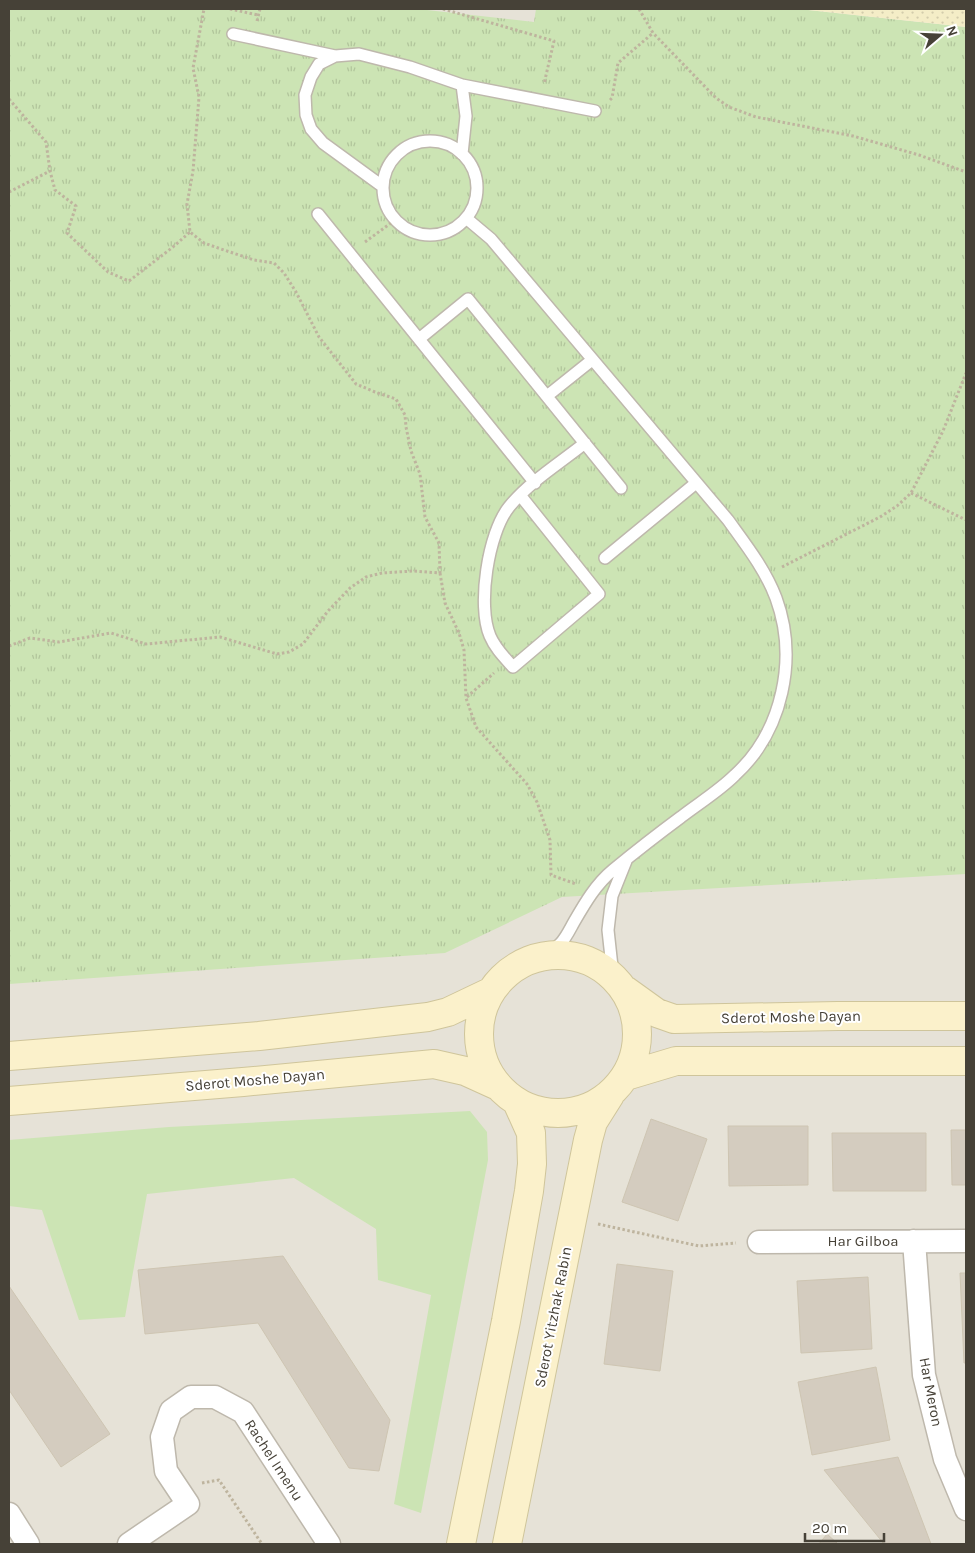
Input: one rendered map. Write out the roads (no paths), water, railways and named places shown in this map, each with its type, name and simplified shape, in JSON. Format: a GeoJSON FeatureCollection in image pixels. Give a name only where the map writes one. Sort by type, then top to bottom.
{"type":"FeatureCollection","features":[{"type":"Feature","properties":{"kind":"main road"},"geometry":{"type":"LineString","coordinates":[[461,1544],[506,1320],[529,1192],[532,1164],[531,1133],[507,1094],[485,1064],[479,1040],[481,1015],[490,992],[505,975],[524,962],[545,955],[568,955],[590,961],[619,983],[634,1010],[638,1032],[635,1055],[618,1085]]}},
{"type":"Feature","properties":{"kind":"main road","name":"Sderot Moshe Dayan"},"geometry":{"type":"LineString","coordinates":[[619,983],[657,1013],[674,1019],[966,1016]]}},
{"type":"Feature","properties":{"kind":"main road"},"geometry":{"type":"LineString","coordinates":[[9,1056],[259,1036],[428,1017],[448,1012],[490,992]]}},
{"type":"Feature","properties":{"kind":"main road"},"geometry":{"type":"LineString","coordinates":[[507,1094],[540,1112],[565,1114],[589,1108],[618,1085],[662,1064],[676,1061],[966,1061]]}},
{"type":"Feature","properties":{"kind":"main road","name":"Sderot Moshe Dayan"},"geometry":{"type":"LineString","coordinates":[[9,1100],[243,1082],[434,1064],[465,1071],[507,1094]]}},
{"type":"Feature","properties":{"kind":"main road","name":"Sderot Yitzhak Rabin"},"geometry":{"type":"LineString","coordinates":[[507,1544],[588,1140],[593,1122],[618,1085]]}},
{"type":"Feature","properties":{"kind":"street","name":"Har Meron"},"geometry":{"type":"LineString","coordinates":[[914,1241],[924,1375],[946,1459],[966,1509]]}},
{"type":"Feature","properties":{"kind":"street","name":"Har Gilboa"},"geometry":{"type":"LineString","coordinates":[[760,1242],[966,1241]]}},
{"type":"Feature","properties":{"kind":"street","name":"Rachel Imenu"},"geometry":{"type":"LineString","coordinates":[[129,1544],[188,1504],[166,1471],[162,1438],[171,1411],[191,1397],[215,1397],[243,1412],[329,1544]]}},
{"type":"Feature","properties":{"kind":"street"},"geometry":{"type":"LineString","coordinates":[[9,1514],[28,1544]]}},
{"type":"Feature","properties":{"kind":"lane"},"geometry":{"type":"LineString","coordinates":[[233,34],[335,56],[359,54],[410,67],[462,85],[595,111]]}},
{"type":"Feature","properties":{"kind":"lane"},"geometry":{"type":"LineString","coordinates":[[335,56],[319,64],[311,76],[304,95],[306,115],[311,129],[323,143],[382,186]]}},
{"type":"Feature","properties":{"kind":"lane"},"geometry":{"type":"LineString","coordinates":[[462,85],[466,116],[462,154]]}},
{"type":"Feature","properties":{"kind":"lane"},"geometry":{"type":"LineString","coordinates":[[419,141],[435,141],[450,145],[462,154],[471,165],[476,178],[473,206],[466,218],[456,227],[444,233],[431,235],[417,234],[395,220],[383,198],[382,186],[385,170],[393,157],[405,147],[419,141]]}},
{"type":"Feature","properties":{"kind":"lane"},"geometry":{"type":"LineString","coordinates":[[318,214],[535,483]]}},
{"type":"Feature","properties":{"kind":"lane"},"geometry":{"type":"LineString","coordinates":[[466,218],[491,239],[696,482],[752,552],[766,576],[778,606],[783,623],[786,646],[785,673],[774,719],[750,760],[735,776],[640,847],[610,872],[594,890],[562,943],[545,955]]}},
{"type":"Feature","properties":{"kind":"lane"},"geometry":{"type":"LineString","coordinates":[[418,339],[468,298],[621,488]]}},
{"type":"Feature","properties":{"kind":"lane"},"geometry":{"type":"LineString","coordinates":[[547,396],[592,360]]}},
{"type":"Feature","properties":{"kind":"lane"},"geometry":{"type":"LineString","coordinates":[[520,496],[599,594],[512,667],[497,649],[490,635],[486,618],[485,587],[491,546],[498,527],[508,509],[520,496],[535,483],[585,443]]}},
{"type":"Feature","properties":{"kind":"lane"},"geometry":{"type":"LineString","coordinates":[[605,558],[696,482]]}},
{"type":"Feature","properties":{"kind":"lane"},"geometry":{"type":"LineString","coordinates":[[619,983],[608,930],[612,896],[627,859]]}}]}
